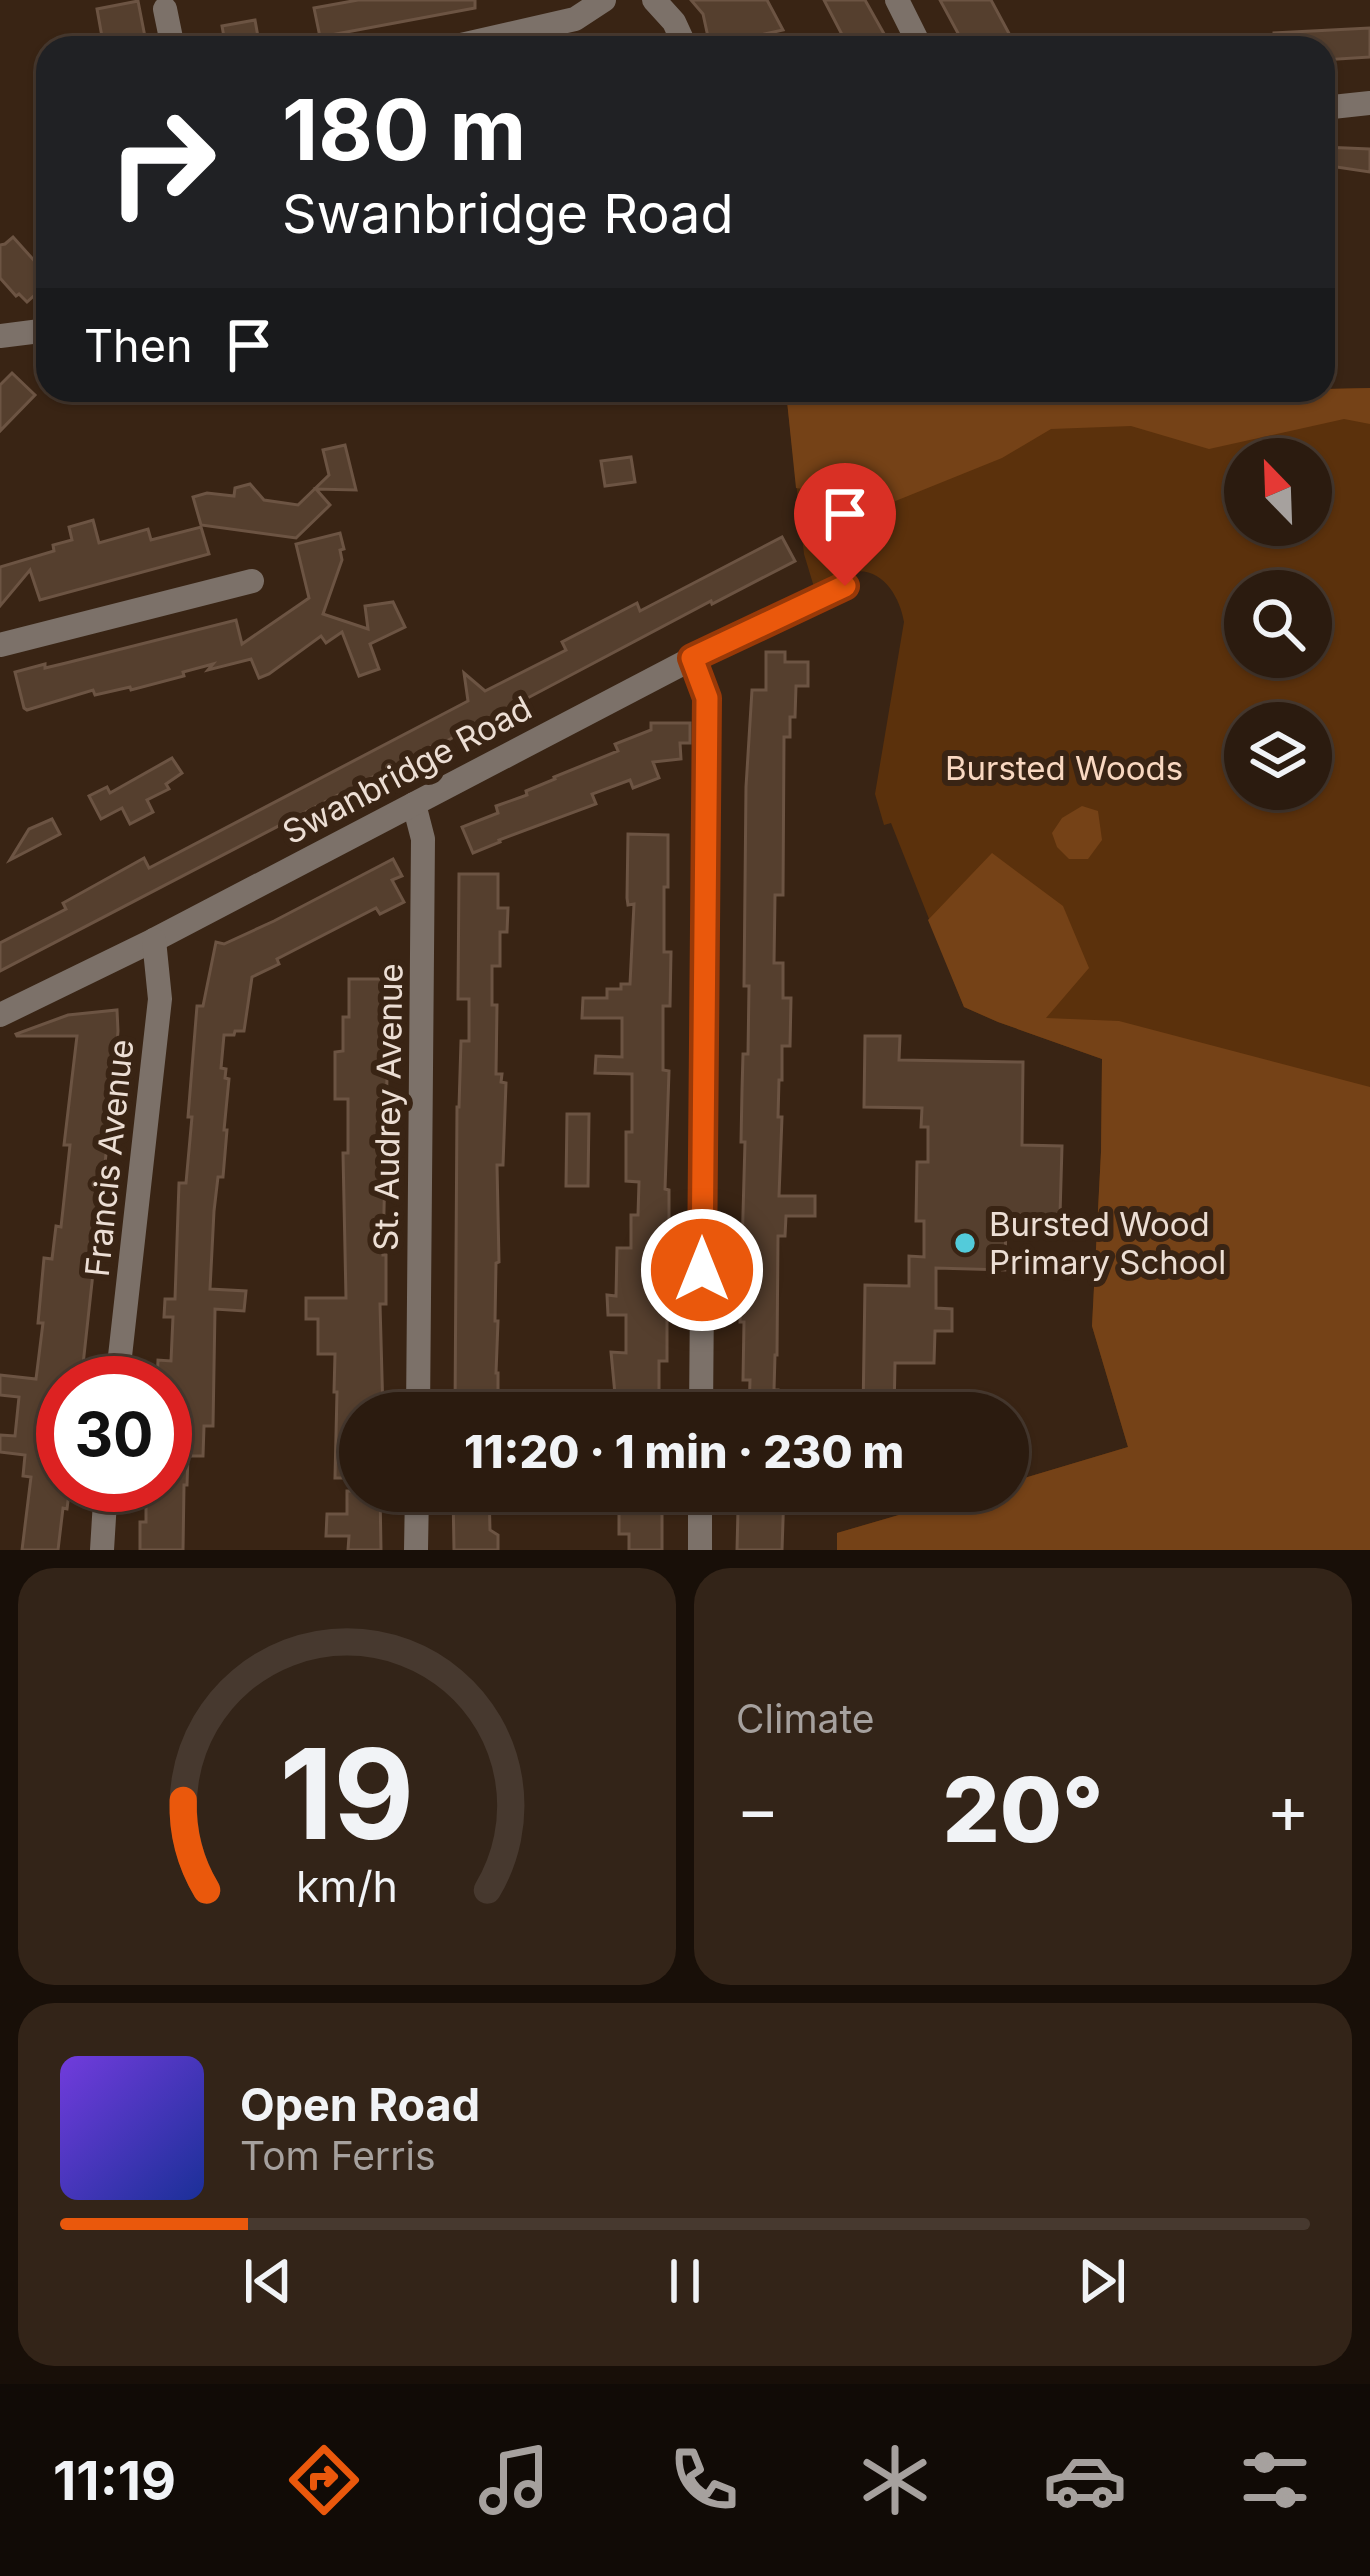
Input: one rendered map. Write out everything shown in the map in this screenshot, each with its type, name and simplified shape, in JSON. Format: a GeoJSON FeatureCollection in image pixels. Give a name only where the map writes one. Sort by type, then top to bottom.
{"type":"FeatureCollection","features":[{"type":"Feature","properties":{"kind":"street"},"geometry":{"type":"LineString","coordinates":[[511,36],[574,20],[604,0]]}},
{"type":"Feature","properties":{"kind":"street"},"geometry":{"type":"LineString","coordinates":[[654,0],[680,36]]}},
{"type":"Feature","properties":{"kind":"street"},"geometry":{"type":"LineString","coordinates":[[897,0],[916,36]]}},
{"type":"Feature","properties":{"kind":"street"},"geometry":{"type":"LineString","coordinates":[[165,9],[171,36]]}},
{"type":"Feature","properties":{"kind":"street"},"geometry":{"type":"LineString","coordinates":[[1335,107],[1370,103]]}},
{"type":"Feature","properties":{"kind":"street"},"geometry":{"type":"LineString","coordinates":[[0,335],[36,331]]}},
{"type":"Feature","properties":{"kind":"street"},"geometry":{"type":"LineString","coordinates":[[0,645],[252,581]]}},
{"type":"Feature","properties":{"kind":"street","name":"Swanbridge Road"},"geometry":{"type":"LineString","coordinates":[[0,1015],[154,940],[692,658],[845,586]]}},
{"type":"Feature","properties":{"kind":"street"},"geometry":{"type":"LineString","coordinates":[[692,658],[707,698],[701,1392]]}},
{"type":"Feature","properties":{"kind":"street","name":"St. Audrey Avenue"},"geometry":{"type":"LineString","coordinates":[[414,804],[423,839],[418,1392]]}},
{"type":"Feature","properties":{"kind":"street","name":"Francis Avenue"},"geometry":{"type":"LineString","coordinates":[[120,1356],[160,999],[154,940]]}},
{"type":"Feature","properties":{"kind":"street"},"geometry":{"type":"LineString","coordinates":[[102,1550],[104,1512]]}},
{"type":"Feature","properties":{"kind":"street"},"geometry":{"type":"LineString","coordinates":[[416,1550],[417,1512]]}},
{"type":"Feature","properties":{"kind":"street"},"geometry":{"type":"LineString","coordinates":[[700,1512],[700,1550]]}},
{"type":"Feature","properties":{"kind":"green space","name":"Bursted Woods"},"geometry":{"type":"Polygon","coordinates":[[[1370,388],[1370,1550],[837,1550],[837,1533],[909,1512],[1029,1512],[1029,1477],[1128,1447],[1092,1326],[1102,1059],[964,1007],[891,823],[884,825],[875,794],[902,612],[888,585],[863,571],[814,587],[804,554],[787,402],[1335,402],[1335,389],[1370,388]]]}},
{"type":"Feature","properties":{"kind":"shaded area"},"geometry":{"type":"Polygon","coordinates":[[[1370,388],[1370,424],[1344,419],[1258,438],[1224,438],[1224,446],[1209,449],[1131,426],[1051,429],[1002,458],[893,502],[796,488],[787,402],[1335,402],[1335,389],[1370,388]]]}},
{"type":"Feature","properties":{"kind":"shaded area"},"geometry":{"type":"Polygon","coordinates":[[[1082,806],[1098,811],[1102,840],[1088,859],[1069,859],[1052,833],[1062,818],[1082,806]]]}},
{"type":"Feature","properties":{"kind":"shaded area"},"geometry":{"type":"Polygon","coordinates":[[[992,853],[1063,906],[1089,968],[1046,1018],[1119,1021],[1370,1087],[1370,1550],[837,1550],[837,1533],[909,1512],[1029,1512],[1029,1477],[1128,1447],[1092,1326],[1102,1059],[964,1007],[928,920],[992,853]]]}},
{"type":"Feature","properties":{"kind":"building"},"geometry":{"type":"Polygon","coordinates":[[[358,0],[475,0],[475,8],[325,36],[320,36],[314,8],[358,0]]]}},
{"type":"Feature","properties":{"kind":"building"},"geometry":{"type":"Polygon","coordinates":[[[691,0],[767,0],[783,30],[756,36],[708,36],[703,14],[691,0]]]}},
{"type":"Feature","properties":{"kind":"building"},"geometry":{"type":"Polygon","coordinates":[[[824,0],[865,0],[885,36],[843,36],[824,0]]]}},
{"type":"Feature","properties":{"kind":"building"},"geometry":{"type":"Polygon","coordinates":[[[940,0],[991,0],[1010,36],[960,36],[940,0]]]}},
{"type":"Feature","properties":{"kind":"building"},"geometry":{"type":"Polygon","coordinates":[[[138,1],[145,36],[102,36],[97,9],[138,1]]]}},
{"type":"Feature","properties":{"kind":"building"},"geometry":{"type":"Polygon","coordinates":[[[255,20],[258,36],[224,36],[222,26],[255,20]]]}},
{"type":"Feature","properties":{"kind":"building"},"geometry":{"type":"Polygon","coordinates":[[[1370,28],[1370,57],[1335,59],[1335,36],[1274,33],[1370,28]]]}},
{"type":"Feature","properties":{"kind":"building"},"geometry":{"type":"Polygon","coordinates":[[[1335,148],[1370,149],[1370,172],[1335,167],[1335,148]]]}},
{"type":"Feature","properties":{"kind":"building"},"geometry":{"type":"Polygon","coordinates":[[[13,237],[36,263],[36,294],[27,302],[0,278],[0,245],[13,237]]]}},
{"type":"Feature","properties":{"kind":"building"},"geometry":{"type":"Polygon","coordinates":[[[12,373],[35,395],[0,431],[0,385],[12,373]]]}},
{"type":"Feature","properties":{"kind":"building"},"geometry":{"type":"Polygon","coordinates":[[[345,445],[356,490],[316,489],[330,505],[296,538],[201,525],[193,497],[207,493],[234,496],[235,488],[250,484],[264,500],[298,505],[329,475],[323,450],[345,445]]]}},
{"type":"Feature","properties":{"kind":"building"},"geometry":{"type":"Polygon","coordinates":[[[631,457],[635,482],[605,486],[601,461],[631,457]]]}},
{"type":"Feature","properties":{"kind":"building"},"geometry":{"type":"Polygon","coordinates":[[[93,520],[99,543],[148,529],[151,540],[201,527],[209,554],[40,600],[30,570],[0,606],[0,567],[54,551],[53,545],[72,540],[69,527],[93,520]]]}},
{"type":"Feature","properties":{"kind":"building"},"geometry":{"type":"Polygon","coordinates":[[[340,533],[342,560],[323,614],[368,629],[365,606],[393,602],[405,627],[370,644],[379,669],[359,676],[342,632],[326,643],[321,636],[259,678],[251,659],[208,670],[213,664],[131,690],[95,695],[93,690],[24,708],[15,672],[236,620],[242,644],[309,598],[296,544],[340,533]]]}},
{"type":"Feature","properties":{"kind":"building"},"geometry":{"type":"Polygon","coordinates":[[[782,537],[795,561],[0,971],[0,943],[66,909],[63,903],[144,858],[149,868],[468,701],[464,673],[485,691],[566,650],[562,642],[637,603],[640,611],[782,537]]]}},
{"type":"Feature","properties":{"kind":"building"},"geometry":{"type":"Polygon","coordinates":[[[766,652],[785,652],[785,662],[808,662],[808,686],[796,686],[795,717],[790,717],[790,737],[784,737],[783,895],[775,895],[774,963],[783,963],[783,998],[791,998],[790,1046],[782,1046],[779,1080],[779,1196],[815,1196],[815,1216],[786,1216],[785,1236],[778,1236],[774,1390],[778,1392],[750,1392],[750,1380],[743,1380],[744,1322],[740,1322],[742,1091],[749,986],[744,986],[746,787],[752,690],[766,690],[766,652]]]}},
{"type":"Feature","properties":{"kind":"building"},"geometry":{"type":"Polygon","coordinates":[[[651,723],[690,723],[690,743],[680,743],[681,759],[653,762],[659,778],[633,788],[630,780],[592,794],[596,804],[473,853],[462,827],[498,813],[496,806],[527,795],[526,791],[554,777],[618,751],[615,744],[651,730],[651,723]]]}},
{"type":"Feature","properties":{"kind":"building"},"geometry":{"type":"Polygon","coordinates":[[[172,758],[182,773],[166,784],[169,789],[147,800],[153,812],[130,824],[122,808],[101,819],[89,796],[107,787],[110,793],[172,758]]]}},
{"type":"Feature","properties":{"kind":"building"},"geometry":{"type":"Polygon","coordinates":[[[52,819],[60,834],[10,860],[29,829],[52,819]]]}},
{"type":"Feature","properties":{"kind":"building"},"geometry":{"type":"Polygon","coordinates":[[[628,834],[668,835],[664,952],[671,952],[670,1006],[663,1006],[663,1070],[669,1071],[665,1189],[669,1190],[669,1242],[662,1242],[661,1309],[667,1309],[667,1361],[659,1361],[659,1392],[615,1392],[611,1352],[626,1353],[626,1315],[608,1315],[607,1295],[616,1296],[617,1248],[631,1248],[631,1215],[638,1215],[639,1182],[626,1181],[632,1074],[595,1073],[596,1056],[622,1057],[622,1018],[582,1018],[583,998],[607,998],[607,989],[630,984],[634,904],[628,905],[628,834]]]}},
{"type":"Feature","properties":{"kind":"building"},"geometry":{"type":"Polygon","coordinates":[[[393,859],[402,876],[392,880],[404,902],[380,914],[376,908],[252,977],[244,1031],[224,1035],[221,1068],[229,1079],[227,1130],[214,1211],[210,1289],[246,1291],[244,1311],[215,1309],[213,1426],[204,1426],[203,1456],[192,1456],[192,1356],[171,1356],[173,1317],[164,1317],[165,1299],[175,1299],[179,1183],[186,1183],[197,1006],[203,1006],[216,942],[224,944],[393,859]]]}},
{"type":"Feature","properties":{"kind":"building"},"geometry":{"type":"Polygon","coordinates":[[[459,874],[498,874],[498,908],[508,908],[507,932],[500,932],[500,966],[492,966],[496,1074],[502,1074],[501,1082],[506,1083],[503,1165],[497,1165],[498,1391],[493,1392],[455,1392],[457,1107],[461,1041],[469,1041],[469,999],[458,999],[459,874]]]}},
{"type":"Feature","properties":{"kind":"building"},"geometry":{"type":"Polygon","coordinates":[[[349,979],[386,979],[382,1392],[339,1392],[339,1478],[335,1478],[335,1354],[318,1354],[318,1319],[306,1319],[306,1298],[346,1298],[343,1153],[348,1153],[348,1099],[335,1099],[335,1052],[343,1051],[343,1017],[349,1017],[349,979]]]}},
{"type":"Feature","properties":{"kind":"building"},"geometry":{"type":"Polygon","coordinates":[[[117,1010],[114,1081],[84,1356],[39,1356],[44,1258],[52,1259],[56,1226],[61,1227],[70,1145],[64,1145],[77,1036],[16,1034],[68,1015],[117,1010]]]}},
{"type":"Feature","properties":{"kind":"building","name":"Bursted Wood Primary School"},"geometry":{"type":"Polygon","coordinates":[[[865,1036],[900,1036],[899,1060],[1023,1062],[1022,1145],[1062,1146],[1060,1215],[1006,1214],[1005,1270],[936,1268],[936,1308],[952,1309],[952,1331],[935,1331],[934,1363],[895,1363],[894,1392],[863,1392],[865,1285],[909,1286],[909,1256],[924,1257],[924,1221],[916,1221],[917,1162],[928,1162],[928,1127],[921,1127],[922,1108],[864,1107],[865,1036]]]}},
{"type":"Feature","properties":{"kind":"building"},"geometry":{"type":"Polygon","coordinates":[[[567,1114],[589,1114],[588,1186],[566,1186],[567,1114]]]}},
{"type":"Feature","properties":{"kind":"building"},"geometry":{"type":"Polygon","coordinates":[[[0,1375],[36,1379],[36,1512],[63,1512],[58,1550],[22,1550],[31,1477],[23,1476],[25,1455],[0,1452],[0,1435],[15,1436],[19,1397],[0,1395],[0,1375]]]}},
{"type":"Feature","properties":{"kind":"building"},"geometry":{"type":"Polygon","coordinates":[[[146,1512],[184,1512],[183,1550],[140,1550],[140,1522],[146,1522],[146,1512]]]}},
{"type":"Feature","properties":{"kind":"building"},"geometry":{"type":"Polygon","coordinates":[[[380,1512],[381,1550],[348,1550],[349,1536],[326,1536],[327,1514],[380,1512]]]}},
{"type":"Feature","properties":{"kind":"building"},"geometry":{"type":"Polygon","coordinates":[[[453,1512],[490,1512],[498,1550],[454,1550],[453,1512]]]}},
{"type":"Feature","properties":{"kind":"building"},"geometry":{"type":"Polygon","coordinates":[[[619,1512],[662,1512],[662,1550],[629,1550],[629,1534],[619,1534],[619,1512]]]}},
{"type":"Feature","properties":{"kind":"building"},"geometry":{"type":"Polygon","coordinates":[[[738,1512],[783,1512],[782,1550],[737,1550],[738,1512]]]}},
{"type":"Feature","properties":{"kind":"place","name":"Bursted Wood Primary School"},"geometry":{"type":"Point","coordinates":[965,1243]}},
{"type":"Feature","properties":{"kind":"route"},"geometry":{"type":"LineString","coordinates":[[702,1270],[707,698],[692,658],[845,586]]}}]}
